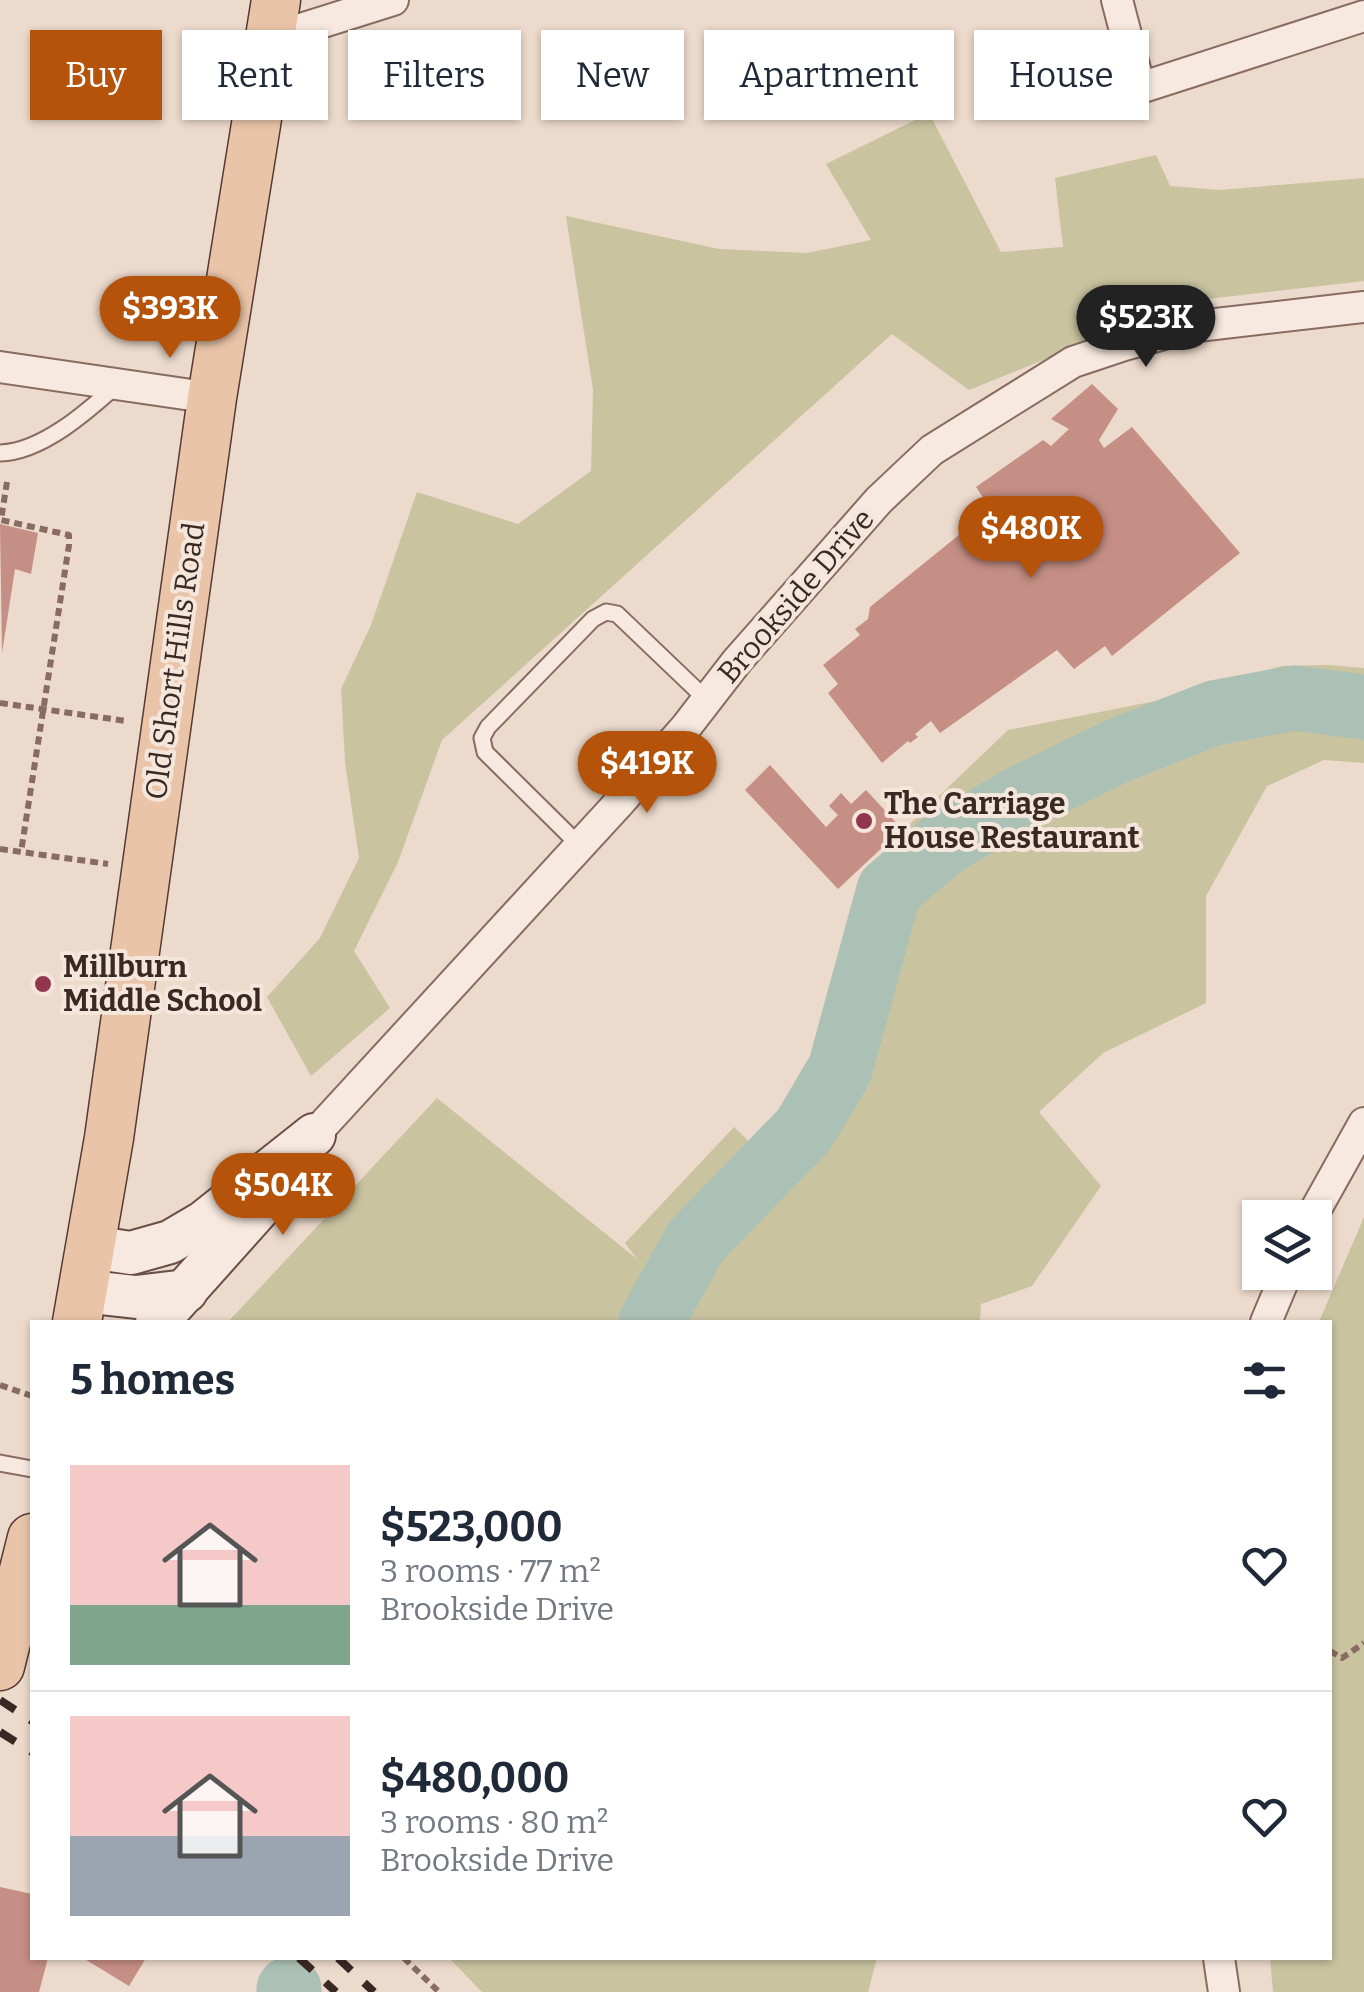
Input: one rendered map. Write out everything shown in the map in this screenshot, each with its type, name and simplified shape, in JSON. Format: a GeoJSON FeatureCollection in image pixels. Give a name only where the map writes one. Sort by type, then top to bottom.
{"type":"FeatureCollection","features":[{"type":"Feature","properties":{"kind":"main road","name":"Old Short Hills Road"},"geometry":{"type":"LineString","coordinates":[[83,1287],[109,1138],[212,398],[272,19]]}},
{"type":"Feature","properties":{"kind":"main road","name":"Brookside Drive"},"geometry":{"type":"LineString","coordinates":[[83,1287],[131,1253],[170,1242],[204,1222],[314,1134]]}},
{"type":"Feature","properties":{"kind":"main road","name":"Brookside Drive"},"geometry":{"type":"LineString","coordinates":[[159,1320],[274,1194],[314,1134]]}},
{"type":"Feature","properties":{"kind":"main road"},"geometry":{"type":"LineString","coordinates":[[83,1287],[146,1297],[186,1291]]}},
{"type":"Feature","properties":{"kind":"main road"},"geometry":{"type":"LineString","coordinates":[[0,1666],[30,1546]]}},
{"type":"Feature","properties":{"kind":"street"},"geometry":{"type":"LineString","coordinates":[[272,19],[392,0]]}},
{"type":"Feature","properties":{"kind":"street"},"geometry":{"type":"LineString","coordinates":[[1117,0],[1140,88],[1364,16]]}},
{"type":"Feature","properties":{"kind":"street","name":"Brookside Drive"},"geometry":{"type":"LineString","coordinates":[[314,1134],[580,846],[879,500],[932,450],[1073,362],[1124,345],[1188,327],[1364,307]]}},
{"type":"Feature","properties":{"kind":"street"},"geometry":{"type":"LineString","coordinates":[[0,367],[212,398]]}},
{"type":"Feature","properties":{"kind":"street"},"geometry":{"type":"LineString","coordinates":[[1321,1200],[1364,1123]]}},
{"type":"Feature","properties":{"kind":"street"},"geometry":{"type":"LineString","coordinates":[[1267,1320],[1279,1290]]}},
{"type":"Feature","properties":{"kind":"street"},"geometry":{"type":"LineString","coordinates":[[1218,1960],[1224,1992]]}},
{"type":"Feature","properties":{"kind":"lane"},"geometry":{"type":"LineString","coordinates":[[0,453],[16,453],[80,418],[118,384]]}},
{"type":"Feature","properties":{"kind":"lane"},"geometry":{"type":"LineString","coordinates":[[580,846],[486,752],[482,738],[488,726],[593,619],[606,612],[617,614],[707,700]]}},
{"type":"Feature","properties":{"kind":"lane"},"geometry":{"type":"LineString","coordinates":[[0,1463],[30,1469]]}},
{"type":"Feature","properties":{"kind":"path"},"geometry":{"type":"LineString","coordinates":[[7,482],[1,520],[68,535],[21,852]]}},
{"type":"Feature","properties":{"kind":"path"},"geometry":{"type":"LineString","coordinates":[[0,702],[137,722]]}},
{"type":"Feature","properties":{"kind":"path"},"geometry":{"type":"LineString","coordinates":[[0,849],[116,865]]}},
{"type":"Feature","properties":{"kind":"path"},"geometry":{"type":"LineString","coordinates":[[0,1385],[30,1395]]}},
{"type":"Feature","properties":{"kind":"path"},"geometry":{"type":"LineString","coordinates":[[1332,1652],[1342,1658],[1364,1643]]}},
{"type":"Feature","properties":{"kind":"path"},"geometry":{"type":"LineString","coordinates":[[406,1960],[440,1992]]}},
{"type":"Feature","properties":{"kind":"shaded area"},"geometry":{"type":"Polygon","coordinates":[[[915,120],[933,120],[1001,252],[1063,247],[1055,178],[1156,155],[1170,186],[1219,190],[1364,178],[1364,281],[1190,301],[969,390],[892,334],[442,740],[398,862],[354,951],[390,1008],[311,1076],[267,997],[320,938],[359,858],[345,762],[341,689],[371,625],[417,492],[518,524],[591,471],[593,390],[566,216],[719,249],[807,253],[871,240],[826,164],[915,120]]]}},
{"type":"Feature","properties":{"kind":"shaded area"},"geometry":{"type":"Polygon","coordinates":[[[1282,666],[1364,668],[1364,763],[1324,760],[1267,786],[1206,896],[1206,1003],[1103,1053],[1039,1112],[1101,1186],[1032,1286],[981,1304],[980,1320],[230,1320],[437,1098],[637,1259],[625,1243],[734,1127],[754,1146],[792,1101],[823,1036],[853,909],[889,844],[1008,730],[1161,700],[1282,666]]]}},
{"type":"Feature","properties":{"kind":"shaded area"},"geometry":{"type":"Polygon","coordinates":[[[1364,1217],[1364,1992],[1273,1992],[1270,1960],[1332,1960],[1332,1320],[1320,1320],[1364,1217]]]}},
{"type":"Feature","properties":{"kind":"shaded area"},"geometry":{"type":"Polygon","coordinates":[[[451,1960],[876,1960],[868,1992],[482,1992],[451,1960]]]}},
{"type":"Feature","properties":{"kind":"building"},"geometry":{"type":"Polygon","coordinates":[[[1092,384],[1118,409],[1099,440],[1104,448],[1132,427],[1240,553],[1112,656],[1105,646],[1074,669],[1057,650],[940,733],[931,721],[915,734],[918,737],[882,763],[828,693],[838,684],[823,665],[860,635],[855,629],[868,619],[870,607],[991,509],[976,487],[1043,440],[1051,446],[1069,429],[1051,419],[1092,384]]]}},
{"type":"Feature","properties":{"kind":"building"},"geometry":{"type":"Polygon","coordinates":[[[0,524],[38,533],[31,574],[15,569],[2,653],[0,524]]]}},
{"type":"Feature","properties":{"kind":"building","name":"The Carriage House Restaurant"},"geometry":{"type":"Polygon","coordinates":[[[770,765],[826,827],[838,815],[829,806],[841,793],[851,804],[866,790],[902,829],[838,889],[745,790],[770,765]]]}},
{"type":"Feature","properties":{"kind":"building"},"geometry":{"type":"Polygon","coordinates":[[[0,1887],[30,1894],[30,1960],[47,1960],[39,1992],[0,1992],[0,1887]]]}},
{"type":"Feature","properties":{"kind":"building"},"geometry":{"type":"Polygon","coordinates":[[[86,1960],[145,1960],[129,1986],[86,1960]]]}},
{"type":"Feature","properties":{"kind":"waterway"},"geometry":{"type":"LineString","coordinates":[[652,1320],[696,1241],[804,1130],[840,1069],[889,890],[942,845],[1015,801],[1117,751],[1214,713],[1294,698],[1364,707]]}},
{"type":"Feature","properties":{"kind":"railway"},"geometry":{"type":"LineString","coordinates":[[0,1700],[30,1720]]}},
{"type":"Feature","properties":{"kind":"railway"},"geometry":{"type":"LineString","coordinates":[[0,1732],[30,1751]]}},
{"type":"Feature","properties":{"kind":"railway"},"geometry":{"type":"LineString","coordinates":[[301,1960],[336,1992]]}},
{"type":"Feature","properties":{"kind":"railway"},"geometry":{"type":"LineString","coordinates":[[340,1960],[374,1992]]}},
{"type":"Feature","properties":{"kind":"place","name":"The Carriage House Restaurant"},"geometry":{"type":"Point","coordinates":[864,821]}},
{"type":"Feature","properties":{"kind":"place","name":"Millburn Middle School"},"geometry":{"type":"Point","coordinates":[43,984]}}]}
